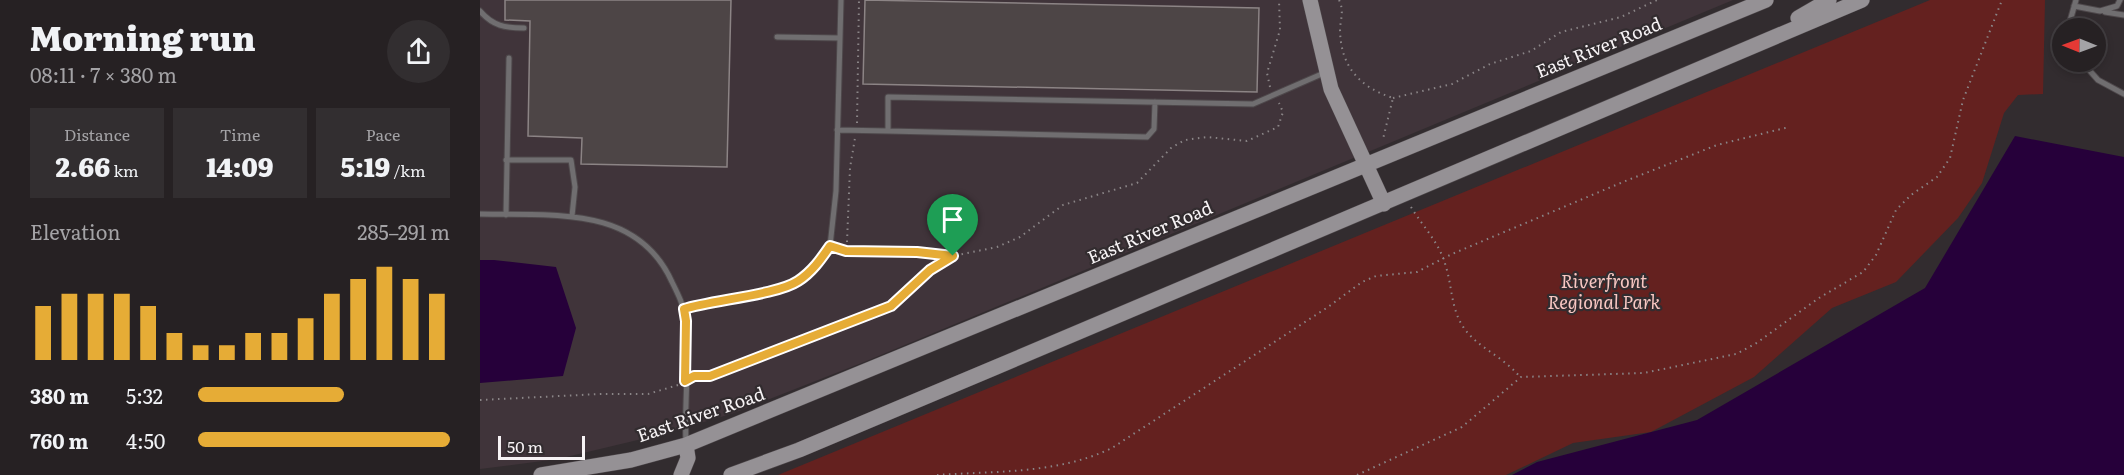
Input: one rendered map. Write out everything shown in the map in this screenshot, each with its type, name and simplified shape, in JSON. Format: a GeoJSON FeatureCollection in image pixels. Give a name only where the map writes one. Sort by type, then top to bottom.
{"type":"FeatureCollection","features":[{"type":"Feature","properties":{"kind":"street"},"geometry":{"type":"LineString","coordinates":[[1310,0],[1326,72],[1343,118],[1367,164],[1383,204]]}},
{"type":"Feature","properties":{"kind":"street","name":"East River Road"},"geometry":{"type":"LineString","coordinates":[[541,475],[632,460],[686,445],[1766,0]]}},
{"type":"Feature","properties":{"kind":"street"},"geometry":{"type":"LineString","coordinates":[[1754,46],[1771,28],[1806,14],[1829,0]]}},
{"type":"Feature","properties":{"kind":"street"},"geometry":{"type":"LineString","coordinates":[[731,475],[809,445],[1383,204],[1862,0]]}},
{"type":"Feature","properties":{"kind":"street"},"geometry":{"type":"LineString","coordinates":[[681,475],[688,458],[686,445]]}},
{"type":"Feature","properties":{"kind":"lane"},"geometry":{"type":"LineString","coordinates":[[684,309],[711,301],[778,289],[797,281],[816,266],[830,246],[836,191],[841,0]]}},
{"type":"Feature","properties":{"kind":"lane"},"geometry":{"type":"LineString","coordinates":[[2100,11],[2117,6],[2120,0]]}},
{"type":"Feature","properties":{"kind":"lane"},"geometry":{"type":"LineString","coordinates":[[2071,18],[2075,3],[2100,11],[2124,15]]}},
{"type":"Feature","properties":{"kind":"lane"},"geometry":{"type":"LineString","coordinates":[[480,11],[503,28],[524,28]]}},
{"type":"Feature","properties":{"kind":"lane"},"geometry":{"type":"LineString","coordinates":[[777,38],[840,38]]}},
{"type":"Feature","properties":{"kind":"lane"},"geometry":{"type":"LineString","coordinates":[[506,215],[509,58]]}},
{"type":"Feature","properties":{"kind":"lane"},"geometry":{"type":"LineString","coordinates":[[888,131],[888,97],[1253,104],[1326,72]]}},
{"type":"Feature","properties":{"kind":"lane"},"geometry":{"type":"LineString","coordinates":[[2091,72],[2098,80],[2124,94]]}},
{"type":"Feature","properties":{"kind":"lane"},"geometry":{"type":"LineString","coordinates":[[837,130],[1147,137],[1154,129],[1155,102]]}},
{"type":"Feature","properties":{"kind":"lane"},"geometry":{"type":"LineString","coordinates":[[506,160],[571,160],[575,187],[572,216]]}},
{"type":"Feature","properties":{"kind":"lane"},"geometry":{"type":"LineString","coordinates":[[480,214],[572,216],[597,219],[636,237],[663,262],[684,309],[686,321],[686,445]]}},
{"type":"Feature","properties":{"kind":"lane"},"geometry":{"type":"LineString","coordinates":[[830,246],[846,251],[917,252]]}},
{"type":"Feature","properties":{"kind":"path"},"geometry":{"type":"LineString","coordinates":[[1273,92],[1267,73],[1280,30],[1279,0]]}},
{"type":"Feature","properties":{"kind":"path"},"geometry":{"type":"LineString","coordinates":[[1339,0],[1342,7],[1342,40],[1350,69],[1361,83],[1393,98],[1452,84],[1490,64],[1531,51],[1561,32],[1621,17],[1657,0]]}},
{"type":"Feature","properties":{"kind":"path"},"geometry":{"type":"LineString","coordinates":[[1357,475],[1462,427],[1521,377],[1644,373],[1736,354],[1761,340],[1819,298],[1863,272],[1876,255],[1896,210],[1911,195],[1937,177],[1950,158],[1963,100],[2002,0]]}},
{"type":"Feature","properties":{"kind":"path"},"geometry":{"type":"LineString","coordinates":[[1383,139],[1393,98]]}},
{"type":"Feature","properties":{"kind":"path"},"geometry":{"type":"LineString","coordinates":[[917,252],[953,256],[1003,245],[1020,237],[1063,205],[1137,183],[1171,148],[1185,140],[1207,137],[1247,141],[1262,136],[1278,127],[1281,122],[1283,112],[1279,103]]}},
{"type":"Feature","properties":{"kind":"path"},"geometry":{"type":"LineString","coordinates":[[937,475],[1057,466],[1086,460],[1112,448],[1328,307],[1362,282],[1376,276],[1417,272],[1443,258],[1558,207],[1717,145],[1789,127]]}},
{"type":"Feature","properties":{"kind":"path"},"geometry":{"type":"LineString","coordinates":[[1409,204],[1429,231],[1443,258],[1455,309],[1463,327],[1478,343],[1508,362],[1521,377]]}},
{"type":"Feature","properties":{"kind":"path"},"geometry":{"type":"LineString","coordinates":[[480,400],[648,394],[670,389],[694,376],[710,376],[891,306],[930,270],[953,256]]}},
{"type":"Feature","properties":{"kind":"shaded area"},"geometry":{"type":"Polygon","coordinates":[[[480,0],[1733,0],[864,362],[734,413],[667,433],[558,459],[480,469],[480,0]]]}},
{"type":"Feature","properties":{"kind":"shaded area"},"geometry":{"type":"Polygon","coordinates":[[[2015,136],[2124,157],[2124,475],[1512,475],[1537,462],[1697,420],[1925,288],[2015,136]]]}},
{"type":"Feature","properties":{"kind":"shaded area"},"geometry":{"type":"Polygon","coordinates":[[[480,260],[556,267],[576,328],[563,376],[480,383],[480,260]]]}},
{"type":"Feature","properties":{"kind":"green space","name":"Riverfront Regional Park"},"geometry":{"type":"Polygon","coordinates":[[[1930,0],[2045,0],[2043,94],[2018,95],[2004,113],[1982,183],[1958,218],[1896,282],[1832,308],[1754,377],[1651,432],[1573,443],[1506,475],[778,475],[1930,0]]]}},
{"type":"Feature","properties":{"kind":"building"},"geometry":{"type":"Polygon","coordinates":[[[505,0],[731,0],[727,167],[581,164],[582,138],[528,136],[530,21],[505,20],[505,0]]]}},
{"type":"Feature","properties":{"kind":"building"},"geometry":{"type":"Polygon","coordinates":[[[865,0],[1259,8],[1257,92],[863,84],[865,0]]]}},
{"type":"Feature","properties":{"kind":"route"},"geometry":{"type":"LineString","coordinates":[[830,246],[846,251],[917,252],[953,256],[930,270],[903,298],[891,306],[710,376],[694,376],[685,381],[686,321],[684,309],[711,301],[778,289],[797,281],[816,266],[830,246]]}}]}
